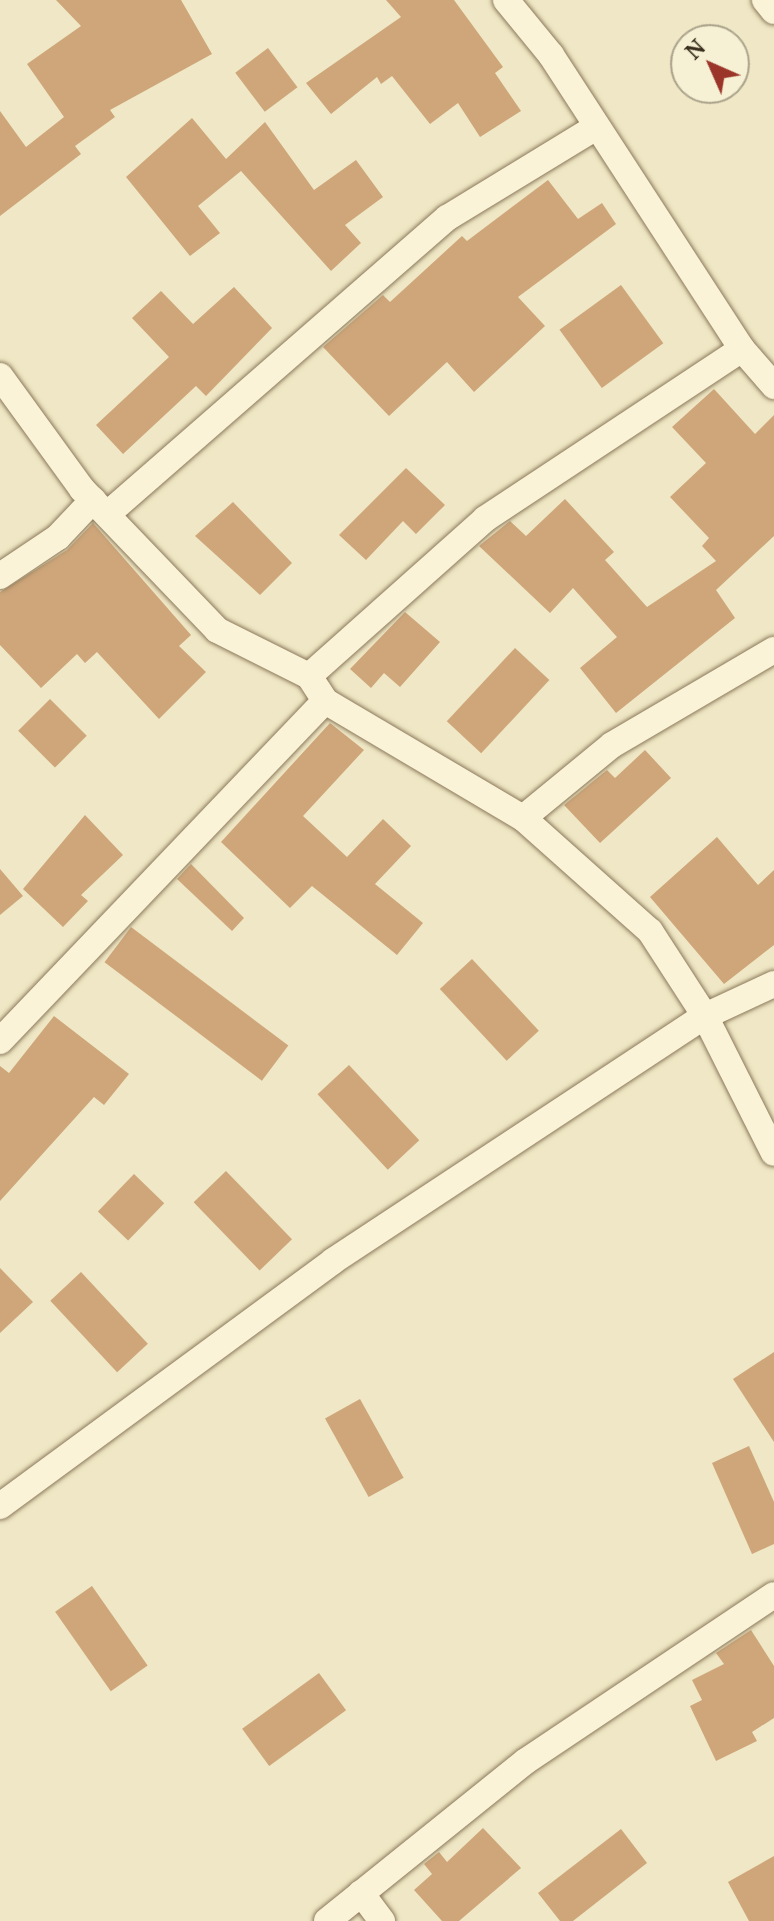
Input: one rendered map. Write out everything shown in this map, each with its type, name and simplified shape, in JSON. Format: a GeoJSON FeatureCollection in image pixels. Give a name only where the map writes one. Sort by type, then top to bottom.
{"type":"FeatureCollection","features":[{"type":"Feature","properties":{"kind":"street"},"geometry":{"type":"LineString","coordinates":[[506,0],[596,127],[742,349],[774,386]]}},
{"type":"Feature","properties":{"kind":"street"},"geometry":{"type":"LineString","coordinates":[[765,0],[774,11]]}},
{"type":"Feature","properties":{"kind":"street"},"geometry":{"type":"LineString","coordinates":[[0,576],[102,506],[447,218],[596,127]]}},
{"type":"Feature","properties":{"kind":"street"},"geometry":{"type":"LineString","coordinates":[[309,676],[485,519],[742,349]]}},
{"type":"Feature","properties":{"kind":"street"},"geometry":{"type":"LineString","coordinates":[[0,376],[102,506],[217,630],[309,676],[325,701],[523,818],[650,931],[705,1016],[774,1153]]}},
{"type":"Feature","properties":{"kind":"street"},"geometry":{"type":"LineString","coordinates":[[523,818],[612,745],[774,650]]}},
{"type":"Feature","properties":{"kind":"street"},"geometry":{"type":"LineString","coordinates":[[0,1041],[325,701]]}},
{"type":"Feature","properties":{"kind":"street"},"geometry":{"type":"LineString","coordinates":[[0,1506],[333,1261],[705,1016],[774,984]]}},
{"type":"Feature","properties":{"kind":"street"},"geometry":{"type":"LineString","coordinates":[[327,1921],[526,1761],[774,1595]]}},
{"type":"Feature","properties":{"kind":"street"},"geometry":{"type":"LineString","coordinates":[[361,1893],[382,1921]]}},
{"type":"Feature","properties":{"kind":"building"},"geometry":{"type":"Polygon","coordinates":[[[56,0],[181,0],[212,54],[110,110],[115,117],[75,146],[81,154],[0,216],[0,111],[26,147],[64,117],[27,64],[81,26],[56,0]]]}},
{"type":"Feature","properties":{"kind":"building"},"geometry":{"type":"Polygon","coordinates":[[[386,0],[454,0],[503,67],[495,73],[521,111],[480,137],[458,103],[430,124],[392,76],[381,84],[377,77],[331,114],[306,83],[401,17],[386,0]]]}},
{"type":"Feature","properties":{"kind":"building"},"geometry":{"type":"Polygon","coordinates":[[[268,48],[297,87],[265,112],[235,73],[268,48]]]}},
{"type":"Feature","properties":{"kind":"building"},"geometry":{"type":"Polygon","coordinates":[[[192,118],[226,159],[265,122],[314,190],[356,160],[383,197],[345,225],[361,243],[331,271],[241,171],[198,206],[220,233],[190,256],[126,177],[192,118]]]}},
{"type":"Feature","properties":{"kind":"building"},"geometry":{"type":"Polygon","coordinates":[[[548,180],[578,219],[602,203],[616,224],[518,297],[545,326],[474,392],[447,362],[389,416],[323,347],[383,295],[390,302],[462,236],[467,241],[548,180]]]}},
{"type":"Feature","properties":{"kind":"building"},"geometry":{"type":"Polygon","coordinates":[[[621,285],[663,343],[602,388],[560,330],[621,285]]]}},
{"type":"Feature","properties":{"kind":"building"},"geometry":{"type":"Polygon","coordinates":[[[234,287],[272,328],[206,396],[196,386],[123,454],[96,425],[169,357],[132,318],[161,291],[193,324],[234,287]]]}},
{"type":"Feature","properties":{"kind":"building"},"geometry":{"type":"Polygon","coordinates":[[[714,389],[755,434],[774,415],[774,536],[716,590],[735,618],[616,713],[580,668],[617,637],[573,588],[550,613],[479,546],[510,521],[526,536],[565,499],[614,552],[605,560],[647,607],[716,561],[702,546],[709,538],[670,497],[706,463],[672,427],[714,389]]]}},
{"type":"Feature","properties":{"kind":"building"},"geometry":{"type":"Polygon","coordinates":[[[406,468],[445,505],[416,534],[403,521],[366,560],[339,535],[406,468]]]}},
{"type":"Feature","properties":{"kind":"building"},"geometry":{"type":"Polygon","coordinates":[[[233,502],[292,563],[260,595],[195,536],[233,502]]]}},
{"type":"Feature","properties":{"kind":"building"},"geometry":{"type":"Polygon","coordinates":[[[93,523],[191,635],[179,646],[206,672],[159,719],[97,652],[85,663],[77,654],[41,688],[0,645],[0,592],[67,550],[93,523]]]}},
{"type":"Feature","properties":{"kind":"building"},"geometry":{"type":"Polygon","coordinates":[[[405,612],[440,642],[400,687],[384,673],[371,688],[350,669],[405,612]]]}},
{"type":"Feature","properties":{"kind":"building"},"geometry":{"type":"Polygon","coordinates":[[[515,648],[549,680],[481,753],[447,721],[515,648]]]}},
{"type":"Feature","properties":{"kind":"building"},"geometry":{"type":"Polygon","coordinates":[[[50,699],[87,736],[55,768],[18,731],[50,699]]]}},
{"type":"Feature","properties":{"kind":"building"},"geometry":{"type":"Polygon","coordinates":[[[330,723],[364,750],[303,816],[347,857],[383,819],[411,846],[375,884],[423,923],[397,955],[312,886],[290,908],[221,842],[330,723]]]}},
{"type":"Feature","properties":{"kind":"building"},"geometry":{"type":"Polygon","coordinates":[[[645,750],[671,778],[600,843],[564,805],[607,770],[615,778],[645,750]]]}},
{"type":"Feature","properties":{"kind":"building"},"geometry":{"type":"Polygon","coordinates":[[[85,815],[123,855],[81,895],[88,901],[63,927],[23,889],[85,815]]]}},
{"type":"Feature","properties":{"kind":"building"},"geometry":{"type":"Polygon","coordinates":[[[717,837],[758,885],[774,870],[774,945],[724,984],[650,897],[717,837]]]}},
{"type":"Feature","properties":{"kind":"building"},"geometry":{"type":"Polygon","coordinates":[[[191,864],[244,918],[232,931],[177,879],[191,864]]]}},
{"type":"Feature","properties":{"kind":"building"},"geometry":{"type":"Polygon","coordinates":[[[0,869],[23,896],[0,915],[0,869]]]}},
{"type":"Feature","properties":{"kind":"building"},"geometry":{"type":"Polygon","coordinates":[[[131,927],[288,1046],[262,1081],[105,962],[131,927]]]}},
{"type":"Feature","properties":{"kind":"building"},"geometry":{"type":"Polygon","coordinates":[[[472,959],[539,1031],[507,1061],[440,989],[472,959]]]}},
{"type":"Feature","properties":{"kind":"building"},"geometry":{"type":"Polygon","coordinates":[[[54,1016],[129,1074],[104,1105],[94,1097],[0,1201],[0,1066],[9,1073],[54,1016]]]}},
{"type":"Feature","properties":{"kind":"building"},"geometry":{"type":"Polygon","coordinates":[[[349,1065],[419,1140],[388,1170],[318,1094],[349,1065]]]}},
{"type":"Feature","properties":{"kind":"building"},"geometry":{"type":"Polygon","coordinates":[[[226,1171],[292,1239],[260,1271],[194,1202],[226,1171]]]}},
{"type":"Feature","properties":{"kind":"building"},"geometry":{"type":"Polygon","coordinates":[[[134,1174],[164,1203],[128,1241],[98,1211],[134,1174]]]}},
{"type":"Feature","properties":{"kind":"building"},"geometry":{"type":"Polygon","coordinates":[[[0,1268],[33,1302],[0,1333],[0,1268]]]}},
{"type":"Feature","properties":{"kind":"building"},"geometry":{"type":"Polygon","coordinates":[[[81,1272],[148,1344],[117,1372],[50,1301],[81,1272]]]}},
{"type":"Feature","properties":{"kind":"building"},"geometry":{"type":"Polygon","coordinates":[[[774,1352],[774,1442],[733,1379],[774,1352]]]}},
{"type":"Feature","properties":{"kind":"building"},"geometry":{"type":"Polygon","coordinates":[[[360,1399],[404,1478],[369,1497],[325,1418],[360,1399]]]}},
{"type":"Feature","properties":{"kind":"building"},"geometry":{"type":"Polygon","coordinates":[[[749,1446],[774,1502],[774,1544],[752,1554],[712,1463],[749,1446]]]}},
{"type":"Feature","properties":{"kind":"building"},"geometry":{"type":"Polygon","coordinates":[[[92,1586],[148,1665],[111,1691],[55,1612],[92,1586]]]}},
{"type":"Feature","properties":{"kind":"building"},"geometry":{"type":"Polygon","coordinates":[[[751,1630],[774,1666],[774,1718],[752,1732],[757,1741],[716,1761],[690,1706],[702,1700],[692,1680],[724,1664],[716,1653],[751,1630]]]}},
{"type":"Feature","properties":{"kind":"building"},"geometry":{"type":"Polygon","coordinates":[[[319,1673],[346,1710],[269,1766],[242,1729],[319,1673]]]}},
{"type":"Feature","properties":{"kind":"building"},"geometry":{"type":"Polygon","coordinates":[[[483,1828],[521,1868],[459,1921],[442,1921],[414,1890],[432,1874],[424,1864],[439,1852],[447,1862],[483,1828]]]}},
{"type":"Feature","properties":{"kind":"building"},"geometry":{"type":"Polygon","coordinates":[[[621,1829],[647,1863],[573,1921],[560,1921],[538,1893],[621,1829]]]}},
{"type":"Feature","properties":{"kind":"building"},"geometry":{"type":"Polygon","coordinates":[[[774,1856],[774,1921],[749,1921],[728,1882],[774,1856]]]}}]}
